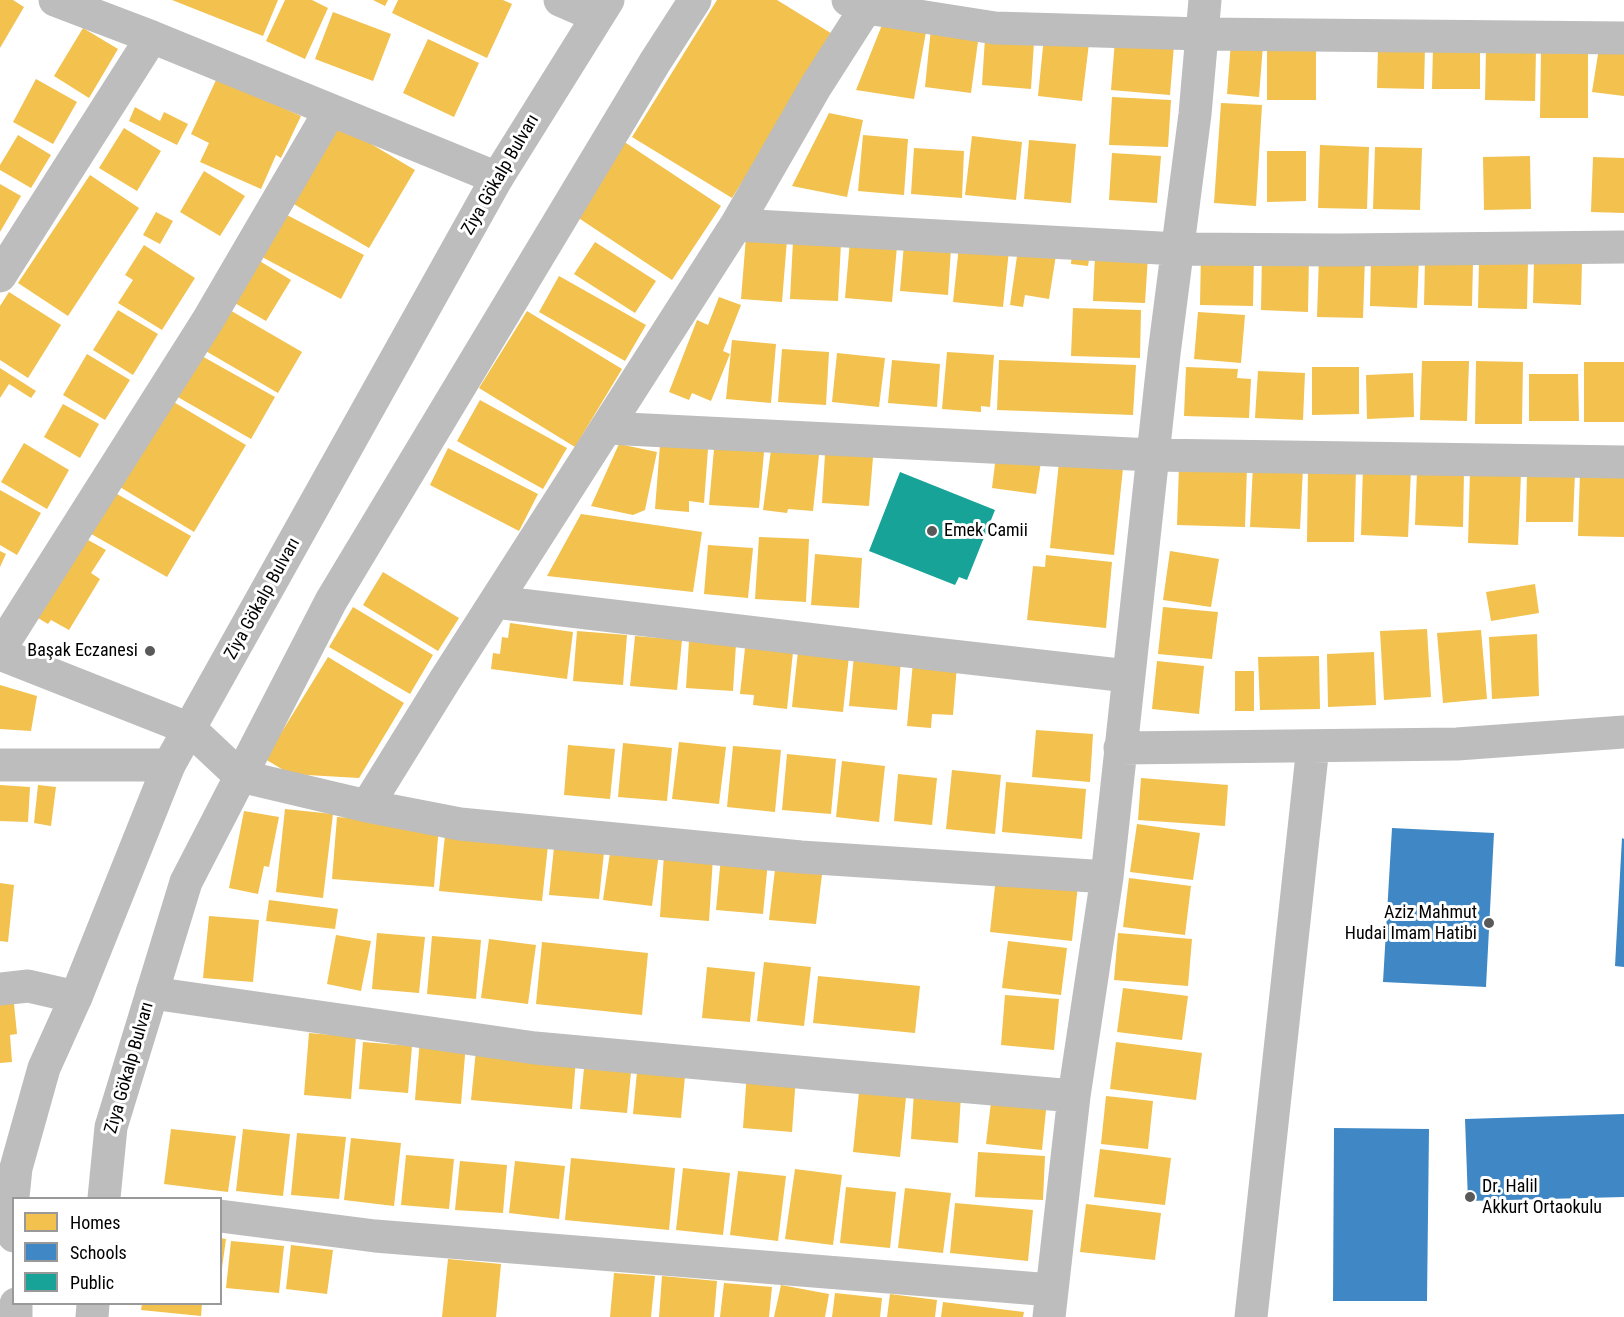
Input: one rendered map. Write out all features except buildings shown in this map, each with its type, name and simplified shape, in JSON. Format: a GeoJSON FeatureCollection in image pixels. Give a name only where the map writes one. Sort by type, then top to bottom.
{"type":"FeatureCollection","features":[{"type":"Feature","properties":{"kind":"street"},"geometry":{"type":"LineString","coordinates":[[56,0],[497,177]]}},
{"type":"Feature","properties":{"kind":"street"},"geometry":{"type":"LineString","coordinates":[[560,0],[602,8]]}},
{"type":"Feature","properties":{"kind":"street","name":"Ziya Gökalp Bulvarı"},"geometry":{"type":"LineString","coordinates":[[104,1197],[111,1127],[186,882],[331,601],[694,0]]}},
{"type":"Feature","properties":{"kind":"street"},"geometry":{"type":"LineString","coordinates":[[222,1216],[375,1236],[1051,1304],[1074,1096],[1107,877],[1152,455],[1195,114],[1205,0]]}},
{"type":"Feature","properties":{"kind":"street"},"geometry":{"type":"LineString","coordinates":[[367,806],[736,225],[862,3],[995,28],[1203,34],[1624,38]]}},
{"type":"Feature","properties":{"kind":"street","name":"Ziya Gökalp Bulvarı"},"geometry":{"type":"LineString","coordinates":[[8,1222],[16,1168],[44,1068],[76,997],[169,765],[497,177],[602,8]]}},
{"type":"Feature","properties":{"kind":"street"},"geometry":{"type":"LineString","coordinates":[[0,276],[152,37]]}},
{"type":"Feature","properties":{"kind":"street"},"geometry":{"type":"LineString","coordinates":[[0,649],[208,320],[330,111]]}},
{"type":"Feature","properties":{"kind":"street"},"geometry":{"type":"LineString","coordinates":[[736,225],[1178,249],[1340,250],[1624,246]]}},
{"type":"Feature","properties":{"kind":"street"},"geometry":{"type":"LineString","coordinates":[[606,428],[1152,455],[1624,462]]}},
{"type":"Feature","properties":{"kind":"street"},"geometry":{"type":"LineString","coordinates":[[495,602],[1128,676]]}},
{"type":"Feature","properties":{"kind":"street"},"geometry":{"type":"LineString","coordinates":[[0,654],[190,729],[240,776],[367,806],[472,826],[801,857],[1107,877]]}},
{"type":"Feature","properties":{"kind":"street"},"geometry":{"type":"LineString","coordinates":[[1120,748],[1457,744],[1624,732]]}},
{"type":"Feature","properties":{"kind":"street"},"geometry":{"type":"LineString","coordinates":[[1251,1317],[1313,746]]}},
{"type":"Feature","properties":{"kind":"street"},"geometry":{"type":"LineString","coordinates":[[0,765],[169,765]]}},
{"type":"Feature","properties":{"kind":"street"},"geometry":{"type":"LineString","coordinates":[[0,989],[28,986],[76,997]]}},
{"type":"Feature","properties":{"kind":"street"},"geometry":{"type":"LineString","coordinates":[[152,993],[535,1048],[1074,1096]]}},
{"type":"Feature","properties":{"kind":"place","name":"Emek Camii"},"geometry":{"type":"Point","coordinates":[932,531]}},
{"type":"Feature","properties":{"kind":"place","name":"Başak Eczanesi"},"geometry":{"type":"Point","coordinates":[150,651]}},
{"type":"Feature","properties":{"kind":"place","name":"Aziz Mahmut Hudai Imam Hatibi"},"geometry":{"type":"Point","coordinates":[1489,923]}},
{"type":"Feature","properties":{"kind":"place","name":"Dr. Halil Akkurt Ortaokulu"},"geometry":{"type":"Point","coordinates":[1470,1197]}}]}
